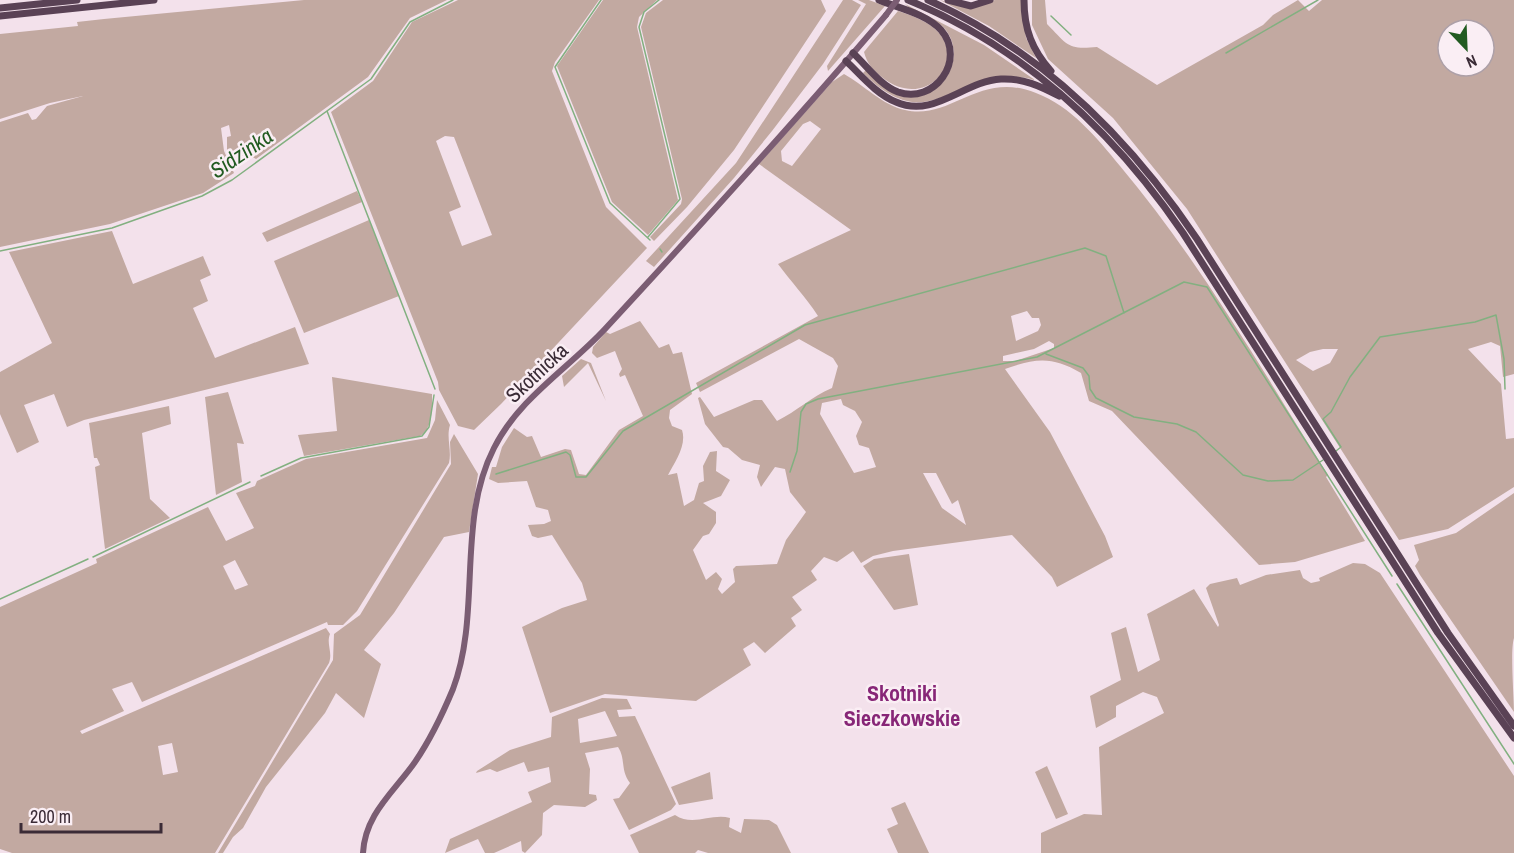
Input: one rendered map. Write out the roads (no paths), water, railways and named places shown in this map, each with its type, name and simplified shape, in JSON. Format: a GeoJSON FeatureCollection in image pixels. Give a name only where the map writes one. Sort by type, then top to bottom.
{"type":"FeatureCollection","features":[{"type":"Feature","properties":{"kind":"highway"},"geometry":{"type":"LineString","coordinates":[[0,8],[77,0]]}},
{"type":"Feature","properties":{"kind":"highway"},"geometry":{"type":"LineString","coordinates":[[0,16],[154,0]]}},
{"type":"Feature","properties":{"kind":"highway"},"geometry":{"type":"LineString","coordinates":[[853,53],[888,87],[903,93],[915,94],[929,90],[946,73],[950,49],[940,28],[925,18],[879,0]]}},
{"type":"Feature","properties":{"kind":"highway"},"geometry":{"type":"LineString","coordinates":[[908,0],[994,45],[1071,102],[1131,163],[1167,209],[1431,623],[1514,738]]}},
{"type":"Feature","properties":{"kind":"highway"},"geometry":{"type":"LineString","coordinates":[[928,0],[1001,40],[1067,89]]}},
{"type":"Feature","properties":{"kind":"highway"},"geometry":{"type":"LineString","coordinates":[[948,0],[971,6],[990,0]]}},
{"type":"Feature","properties":{"kind":"highway"},"geometry":{"type":"LineString","coordinates":[[1024,0],[1026,27],[1033,48],[1067,89],[1129,149],[1174,206],[1448,633],[1514,726]]}},
{"type":"Feature","properties":{"kind":"highway"},"geometry":{"type":"LineString","coordinates":[[846,61],[885,96],[911,106],[931,105],[978,84],[1002,79],[1037,85],[1071,102]]}},
{"type":"Feature","properties":{"kind":"main road","name":"Skotnicka"},"geometry":{"type":"LineString","coordinates":[[363,853],[372,816],[417,759],[453,688],[464,644],[479,493],[488,460],[498,441],[519,410],[584,351],[846,61],[897,0]]}},
{"type":"Feature","properties":{"kind":"waterway","name":"Sidzinka"},"geometry":{"type":"LineString","coordinates":[[0,251],[112,228],[202,196],[232,180],[371,79],[410,22],[453,0]]}},
{"type":"Feature","properties":{"kind":"waterway"},"geometry":{"type":"LineString","coordinates":[[601,0],[555,67],[610,203],[650,240]]}},
{"type":"Feature","properties":{"kind":"waterway"},"geometry":{"type":"LineString","coordinates":[[648,237],[680,199],[639,27],[644,12],[659,0]]}},
{"type":"Feature","properties":{"kind":"waterway"},"geometry":{"type":"LineString","coordinates":[[1226,53],[1318,0]]}},
{"type":"Feature","properties":{"kind":"waterway"},"geometry":{"type":"LineString","coordinates":[[1051,16],[1071,35]]}},
{"type":"Feature","properties":{"kind":"waterway"},"geometry":{"type":"LineString","coordinates":[[327,111],[435,389]]}},
{"type":"Feature","properties":{"kind":"waterway"},"geometry":{"type":"LineString","coordinates":[[496,474],[566,452],[570,455],[576,477],[586,477],[623,431],[805,325],[1085,248],[1106,256],[1124,313]]}},
{"type":"Feature","properties":{"kind":"waterway"},"geometry":{"type":"LineString","coordinates":[[790,472],[797,451],[801,412],[806,404],[818,399],[1037,357],[1184,282],[1207,287],[1392,576]]}},
{"type":"Feature","properties":{"kind":"waterway"},"geometry":{"type":"LineString","coordinates":[[1336,451],[1341,447],[1323,419],[1331,412],[1350,377],[1380,337],[1475,322],[1496,315],[1504,359],[1505,389]]}},
{"type":"Feature","properties":{"kind":"waterway"},"geometry":{"type":"LineString","coordinates":[[1046,354],[1083,368],[1089,376],[1090,389],[1096,398],[1134,417],[1177,424],[1196,432],[1243,475],[1268,481],[1293,480],[1323,460]]}},
{"type":"Feature","properties":{"kind":"waterway"},"geometry":{"type":"LineString","coordinates":[[261,476],[301,458],[422,436],[429,427],[434,395]]}},
{"type":"Feature","properties":{"kind":"waterway"},"geometry":{"type":"LineString","coordinates":[[93,557],[250,482]]}},
{"type":"Feature","properties":{"kind":"waterway"},"geometry":{"type":"LineString","coordinates":[[0,599],[88,559]]}},
{"type":"Feature","properties":{"kind":"waterway"},"geometry":{"type":"LineString","coordinates":[[1397,584],[1514,764]]}},
{"type":"Feature","properties":{"kind":"district","name":"Skotniki Sieczkowskie"},"geometry":{"type":"Point","coordinates":[902,706]}}]}
